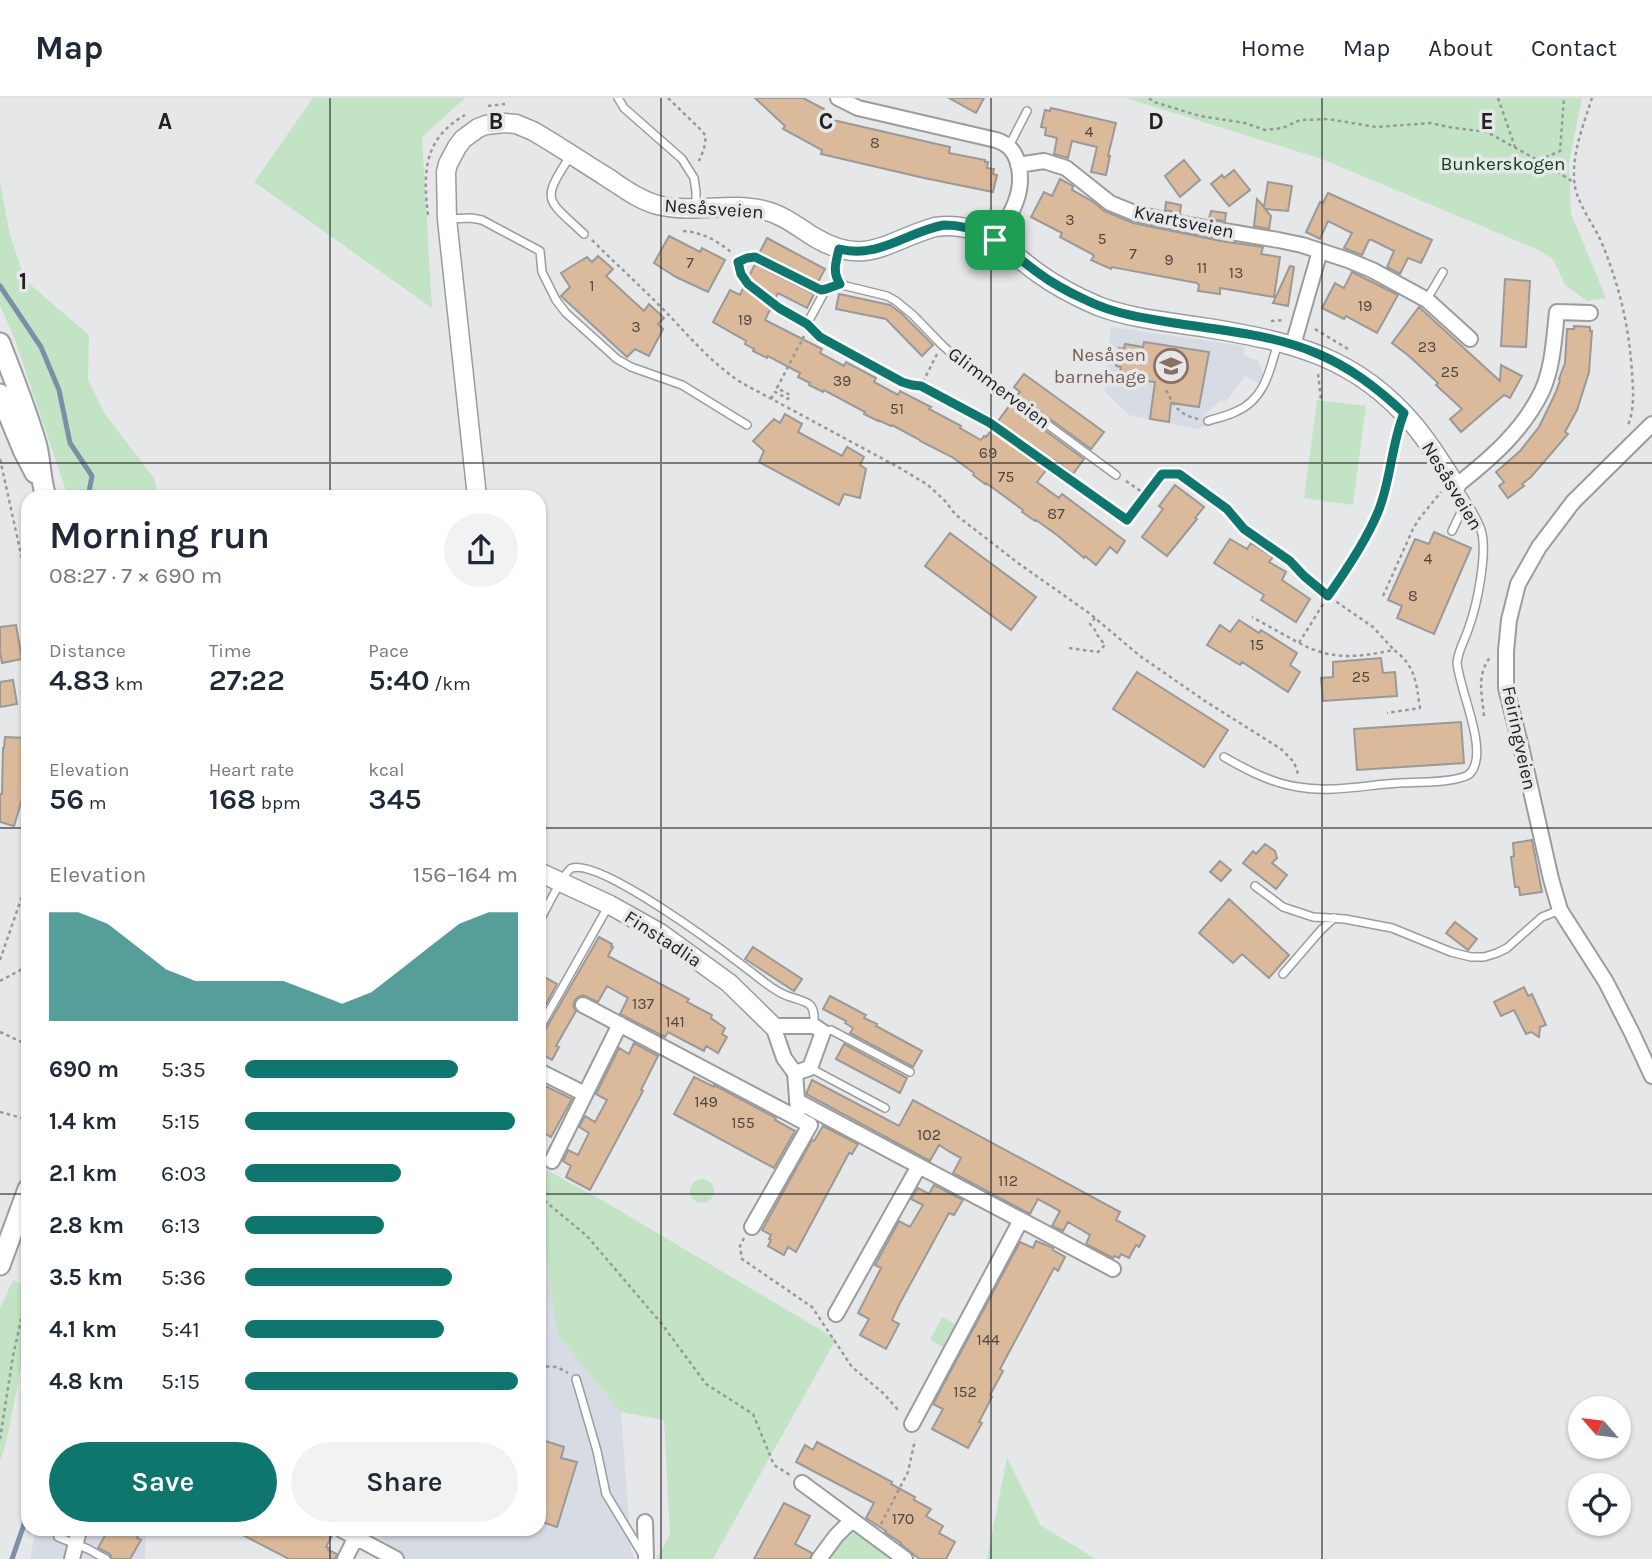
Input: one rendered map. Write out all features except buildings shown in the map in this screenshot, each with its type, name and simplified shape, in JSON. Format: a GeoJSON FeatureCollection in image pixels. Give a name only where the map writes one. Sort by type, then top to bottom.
{"type":"FeatureCollection","features":[{"type":"Feature","properties":{"kind":"main road"},"geometry":{"type":"LineString","coordinates":[[0,344],[37,446],[44,490]]}},
{"type":"Feature","properties":{"kind":"main road"},"geometry":{"type":"LineString","coordinates":[[0,394],[43,490]]}},
{"type":"Feature","properties":{"kind":"main road"},"geometry":{"type":"LineString","coordinates":[[0,1265],[21,1208]]}},
{"type":"Feature","properties":{"kind":"street"},"geometry":{"type":"LineString","coordinates":[[838,98],[858,108],[996,140],[1009,146],[1018,165],[1020,190],[1012,213],[995,240]]}},
{"type":"Feature","properties":{"kind":"street","name":"Nesåsveien"},"geometry":{"type":"LineString","coordinates":[[476,490],[438,220],[447,164],[454,152],[463,139],[478,128],[495,123],[516,124],[533,131],[635,195],[657,205],[681,209],[766,210],[824,243],[857,252],[866,252],[944,225],[964,226],[995,240],[1061,288],[1101,307],[1139,317],[1285,343],[1316,353],[1369,382],[1404,413],[1458,489]]}},
{"type":"Feature","properties":{"kind":"street","name":"Kvartsveien"},"geometry":{"type":"LineString","coordinates":[[1018,165],[1044,161],[1066,168],[1110,202],[1137,214],[1278,240],[1320,251],[1372,270],[1427,300],[1469,339]]}},
{"type":"Feature","properties":{"kind":"street"},"geometry":{"type":"LineString","coordinates":[[1285,343],[1320,251]]}},
{"type":"Feature","properties":{"kind":"street"},"geometry":{"type":"LineString","coordinates":[[1458,489],[1487,461],[1542,391],[1550,364],[1557,312],[1590,313]]}},
{"type":"Feature","properties":{"kind":"street","name":"Feiringveien"},"geometry":{"type":"LineString","coordinates":[[1652,424],[1573,502],[1539,547],[1518,584],[1509,620],[1506,651],[1506,688],[1550,879],[1560,910],[1606,982],[1652,1076]]}},
{"type":"Feature","properties":{"kind":"street","name":"Finstadlia"},"geometry":{"type":"LineString","coordinates":[[546,875],[610,905],[660,933],[729,983],[773,1026],[784,1058],[795,1073]]}},
{"type":"Feature","properties":{"kind":"street"},"geometry":{"type":"LineString","coordinates":[[583,1005],[810,1125],[752,1227]]}},
{"type":"Feature","properties":{"kind":"street"},"geometry":{"type":"LineString","coordinates":[[552,1161],[620,1024]]}},
{"type":"Feature","properties":{"kind":"street"},"geometry":{"type":"LineString","coordinates":[[773,1026],[818,1029],[810,1068],[795,1073],[799,1119]]}},
{"type":"Feature","properties":{"kind":"street"},"geometry":{"type":"LineString","coordinates":[[546,1074],[585,1094]]}},
{"type":"Feature","properties":{"kind":"street"},"geometry":{"type":"LineString","coordinates":[[797,1101],[1113,1269]]}},
{"type":"Feature","properties":{"kind":"street"},"geometry":{"type":"LineString","coordinates":[[836,1314],[919,1166]]}},
{"type":"Feature","properties":{"kind":"street"},"geometry":{"type":"LineString","coordinates":[[912,1424],[1021,1220]]}},
{"type":"Feature","properties":{"kind":"street"},"geometry":{"type":"LineString","coordinates":[[802,1483],[905,1559]]}},
{"type":"Feature","properties":{"kind":"street"},"geometry":{"type":"LineString","coordinates":[[819,1559],[852,1520]]}},
{"type":"Feature","properties":{"kind":"street"},"geometry":{"type":"LineString","coordinates":[[645,1522],[646,1559]]}},
{"type":"Feature","properties":{"kind":"street"},"geometry":{"type":"LineString","coordinates":[[345,1559],[356,1536]]}},
{"type":"Feature","properties":{"kind":"street"},"geometry":{"type":"LineString","coordinates":[[362,1536],[396,1559]]}},
{"type":"Feature","properties":{"kind":"lane"},"geometry":{"type":"LineString","coordinates":[[618,98],[624,108],[682,159],[694,178],[696,208]]}},
{"type":"Feature","properties":{"kind":"lane"},"geometry":{"type":"LineString","coordinates":[[1009,146],[1027,111]]}},
{"type":"Feature","properties":{"kind":"lane"},"geometry":{"type":"LineString","coordinates":[[572,154],[554,180],[550,197],[553,204],[584,234]]}},
{"type":"Feature","properties":{"kind":"lane"},"geometry":{"type":"LineString","coordinates":[[438,220],[482,220],[540,251],[542,272],[556,300],[566,313],[617,359],[631,367],[682,385],[747,425]]}},
{"type":"Feature","properties":{"kind":"lane"},"geometry":{"type":"LineString","coordinates":[[738,262],[755,257],[821,290],[840,284],[834,269],[839,249]]}},
{"type":"Feature","properties":{"kind":"lane"},"geometry":{"type":"LineString","coordinates":[[1427,300],[1443,272]]}},
{"type":"Feature","properties":{"kind":"lane","name":"Glimmerveien"},"geometry":{"type":"LineString","coordinates":[[840,284],[887,296],[896,301],[976,375],[1115,475]]}},
{"type":"Feature","properties":{"kind":"lane"},"geometry":{"type":"LineString","coordinates":[[807,324],[826,289]]}},
{"type":"Feature","properties":{"kind":"lane"},"geometry":{"type":"LineString","coordinates":[[1208,421],[1237,412],[1254,401],[1285,343]]}},
{"type":"Feature","properties":{"kind":"lane"},"geometry":{"type":"LineString","coordinates":[[1340,578],[1379,512],[1396,436],[1404,413]]}},
{"type":"Feature","properties":{"kind":"lane"},"geometry":{"type":"LineString","coordinates":[[1452,531],[1458,489]]}},
{"type":"Feature","properties":{"kind":"lane","name":"Nesåsveien"},"geometry":{"type":"LineString","coordinates":[[1224,757],[1273,781],[1300,788],[1339,789],[1460,778],[1473,771],[1477,748],[1457,663],[1472,617],[1483,541],[1478,522],[1458,489]]}},
{"type":"Feature","properties":{"kind":"lane"},"geometry":{"type":"LineString","coordinates":[[546,910],[565,873],[570,869],[576,867],[595,872],[619,883],[703,935],[779,993],[809,1004],[818,1029],[831,1030],[910,1072]]}},
{"type":"Feature","properties":{"kind":"lane"},"geometry":{"type":"LineString","coordinates":[[1255,887],[1283,907],[1312,918],[1334,918],[1392,928],[1451,952],[1471,957],[1483,957],[1507,948],[1542,917],[1560,910]]}},
{"type":"Feature","properties":{"kind":"lane"},"geometry":{"type":"LineString","coordinates":[[546,1017],[610,905]]}},
{"type":"Feature","properties":{"kind":"lane"},"geometry":{"type":"LineString","coordinates":[[1283,974],[1334,918]]}},
{"type":"Feature","properties":{"kind":"lane"},"geometry":{"type":"LineString","coordinates":[[810,1068],[886,1108]]}},
{"type":"Feature","properties":{"kind":"lane"},"geometry":{"type":"LineString","coordinates":[[576,1380],[597,1451],[606,1494],[646,1559]]}},
{"type":"Feature","properties":{"kind":"lane"},"geometry":{"type":"LineString","coordinates":[[58,1536],[74,1552],[88,1549],[106,1559]]}},
{"type":"Feature","properties":{"kind":"path"},"geometry":{"type":"LineString","coordinates":[[668,98],[706,136],[694,178]]}},
{"type":"Feature","properties":{"kind":"path"},"geometry":{"type":"LineString","coordinates":[[1149,98],[1154,102],[1200,116],[1245,123],[1265,130],[1283,128],[1300,120],[1328,119],[1376,127],[1432,123],[1487,132],[1575,183]]}},
{"type":"Feature","properties":{"kind":"path"},"geometry":{"type":"LineString","coordinates":[[1498,98],[1515,147]]}},
{"type":"Feature","properties":{"kind":"path"},"geometry":{"type":"LineString","coordinates":[[1539,160],[1560,151],[1564,98]]}},
{"type":"Feature","properties":{"kind":"path"},"geometry":{"type":"LineString","coordinates":[[1592,98],[1578,141],[1574,177],[1578,199],[1602,244],[1617,287],[1630,339],[1634,396],[1622,452]]}},
{"type":"Feature","properties":{"kind":"path"},"geometry":{"type":"LineString","coordinates":[[482,107],[495,104],[514,105]]}},
{"type":"Feature","properties":{"kind":"path"},"geometry":{"type":"LineString","coordinates":[[438,220],[425,182],[429,158],[442,134],[450,125],[469,113]]}},
{"type":"Feature","properties":{"kind":"path"},"geometry":{"type":"LineString","coordinates":[[683,231],[696,231],[734,254],[741,274],[748,284],[779,308],[807,324],[820,337],[902,382],[921,386],[990,423],[1127,520],[1162,474],[1179,474],[1227,509],[1244,529],[1290,561],[1328,596],[1373,627],[1408,662],[1413,671],[1420,708],[1387,713]]}},
{"type":"Feature","properties":{"kind":"path"},"geometry":{"type":"LineString","coordinates":[[584,234],[725,372],[928,485],[956,515],[1095,618],[1140,656],[1205,701],[1281,748],[1294,762],[1300,788]]}},
{"type":"Feature","properties":{"kind":"path"},"geometry":{"type":"LineString","coordinates":[[771,398],[775,392],[788,399],[790,395],[777,388],[803,340]]}},
{"type":"Feature","properties":{"kind":"path"},"geometry":{"type":"LineString","coordinates":[[921,386],[942,345]]}},
{"type":"Feature","properties":{"kind":"path"},"geometry":{"type":"LineString","coordinates":[[1316,353],[1321,400]]}},
{"type":"Feature","properties":{"kind":"path"},"geometry":{"type":"LineString","coordinates":[[1166,390],[1177,411],[1208,421]]}},
{"type":"Feature","properties":{"kind":"path"},"geometry":{"type":"LineString","coordinates":[[0,459],[21,552]]}},
{"type":"Feature","properties":{"kind":"path"},"geometry":{"type":"LineString","coordinates":[[1115,475],[1146,495]]}},
{"type":"Feature","properties":{"kind":"path"},"geometry":{"type":"LineString","coordinates":[[1383,596],[1413,529],[1429,506],[1458,489]]}},
{"type":"Feature","properties":{"kind":"path"},"geometry":{"type":"LineString","coordinates":[[1299,643],[1340,578]]}},
{"type":"Feature","properties":{"kind":"path"},"geometry":{"type":"LineString","coordinates":[[1252,617],[1312,650],[1332,656],[1394,650]]}},
{"type":"Feature","properties":{"kind":"path"},"geometry":{"type":"LineString","coordinates":[[1069,648],[1098,652],[1105,645],[1090,624],[1095,618]]}},
{"type":"Feature","properties":{"kind":"path"},"geometry":{"type":"LineString","coordinates":[[1475,739],[1485,731],[1480,680],[1482,670],[1493,653],[1506,651]]}},
{"type":"Feature","properties":{"kind":"path"},"geometry":{"type":"LineString","coordinates":[[0,960],[21,899]]}},
{"type":"Feature","properties":{"kind":"path"},"geometry":{"type":"LineString","coordinates":[[0,981],[21,969]]}},
{"type":"Feature","properties":{"kind":"path"},"geometry":{"type":"LineString","coordinates":[[0,1032],[21,1042]]}},
{"type":"Feature","properties":{"kind":"path"},"geometry":{"type":"LineString","coordinates":[[0,1112],[21,1118]]}},
{"type":"Feature","properties":{"kind":"path"},"geometry":{"type":"LineString","coordinates":[[546,1202],[587,1236],[661,1322],[706,1384],[753,1414],[774,1465],[802,1483]]}},
{"type":"Feature","properties":{"kind":"path"},"geometry":{"type":"LineString","coordinates":[[752,1227],[740,1246],[742,1259],[811,1307],[852,1367],[883,1393],[916,1430],[908,1472],[874,1536]]}},
{"type":"Feature","properties":{"kind":"path"},"geometry":{"type":"LineString","coordinates":[[0,1440],[21,1320]]}},
{"type":"Feature","properties":{"kind":"path"},"geometry":{"type":"LineString","coordinates":[[546,1366],[566,1371],[576,1380]]}},
{"type":"Feature","properties":{"kind":"shaded area"},"geometry":{"type":"Polygon","coordinates":[[[1111,327],[1245,346],[1244,356],[1258,361],[1263,374],[1260,384],[1245,376],[1225,402],[1221,400],[1204,415],[1210,424],[1197,429],[1129,415],[1105,392],[1111,327]]]}},
{"type":"Feature","properties":{"kind":"shaded area"},"geometry":{"type":"Polygon","coordinates":[[[546,1253],[557,1334],[621,1412],[631,1550],[635,1559],[405,1559],[379,1536],[546,1536],[546,1253]]]}},
{"type":"Feature","properties":{"kind":"shaded area"},"geometry":{"type":"Polygon","coordinates":[[[35,1536],[146,1536],[145,1559],[30,1559],[35,1536]]]}},
{"type":"Feature","properties":{"kind":"green space"},"geometry":{"type":"Polygon","coordinates":[[[313,98],[465,98],[422,137],[432,308],[254,182],[313,98]]]}},
{"type":"Feature","properties":{"kind":"green space","name":"Bunkerskogen"},"geometry":{"type":"Polygon","coordinates":[[[1126,98],[1582,98],[1569,163],[1571,213],[1606,298],[1587,301],[1565,285],[1553,259],[1536,249],[1322,159],[1126,98]]]}},
{"type":"Feature","properties":{"kind":"green space"},"geometry":{"type":"Polygon","coordinates":[[[0,182],[10,235],[25,280],[89,335],[88,379],[104,413],[154,478],[157,490],[66,490],[15,340],[0,305],[0,182]]]}},
{"type":"Feature","properties":{"kind":"green space"},"geometry":{"type":"Polygon","coordinates":[[[1317,400],[1366,406],[1353,505],[1304,498],[1317,400]]]}},
{"type":"Feature","properties":{"kind":"green space"},"geometry":{"type":"Polygon","coordinates":[[[546,1170],[836,1339],[713,1559],[656,1559],[670,1535],[664,1420],[621,1412],[557,1334],[546,1253],[546,1170]]]}},
{"type":"Feature","properties":{"kind":"green space"},"geometry":{"type":"Polygon","coordinates":[[[702,1179],[710,1183],[714,1191],[710,1199],[702,1203],[694,1199],[690,1191],[694,1183],[702,1179]]]}},
{"type":"Feature","properties":{"kind":"green space"},"geometry":{"type":"Polygon","coordinates":[[[13,1280],[21,1284],[21,1363],[0,1461],[0,1308],[13,1280]]]}},
{"type":"Feature","properties":{"kind":"green space"},"geometry":{"type":"Polygon","coordinates":[[[942,1317],[955,1324],[943,1347],[930,1340],[942,1317]]]}},
{"type":"Feature","properties":{"kind":"green space"},"geometry":{"type":"Polygon","coordinates":[[[1007,1457],[1040,1525],[1096,1559],[987,1559],[1007,1457]]]}},
{"type":"Feature","properties":{"kind":"green space"},"geometry":{"type":"Polygon","coordinates":[[[853,1525],[896,1559],[826,1559],[853,1525]]]}},
{"type":"Feature","properties":{"kind":"waterway"},"geometry":{"type":"LineString","coordinates":[[0,286],[41,347],[59,390],[70,443],[92,476],[89,490]]}},
{"type":"Feature","properties":{"kind":"waterway"},"geometry":{"type":"LineString","coordinates":[[12,1559],[21,1533]]}},
{"type":"Feature","properties":{"kind":"place","name":"Nesåsen barnehage"},"geometry":{"type":"Point","coordinates":[1171,366]}},
{"type":"Feature","properties":{"kind":"route"},"geometry":{"type":"LineString","coordinates":[[944,225],[964,226],[995,240],[1061,288],[1101,307],[1139,317],[1278,341],[1316,353],[1369,382],[1404,413],[1396,436],[1379,512],[1328,596],[1290,561],[1244,529],[1227,509],[1179,474],[1162,474],[1127,520],[990,423],[921,386],[902,382],[820,337],[807,324],[779,308],[748,284],[741,274],[738,262],[755,257],[821,290],[840,284],[834,269],[839,249],[866,252],[944,225]]}}]}
